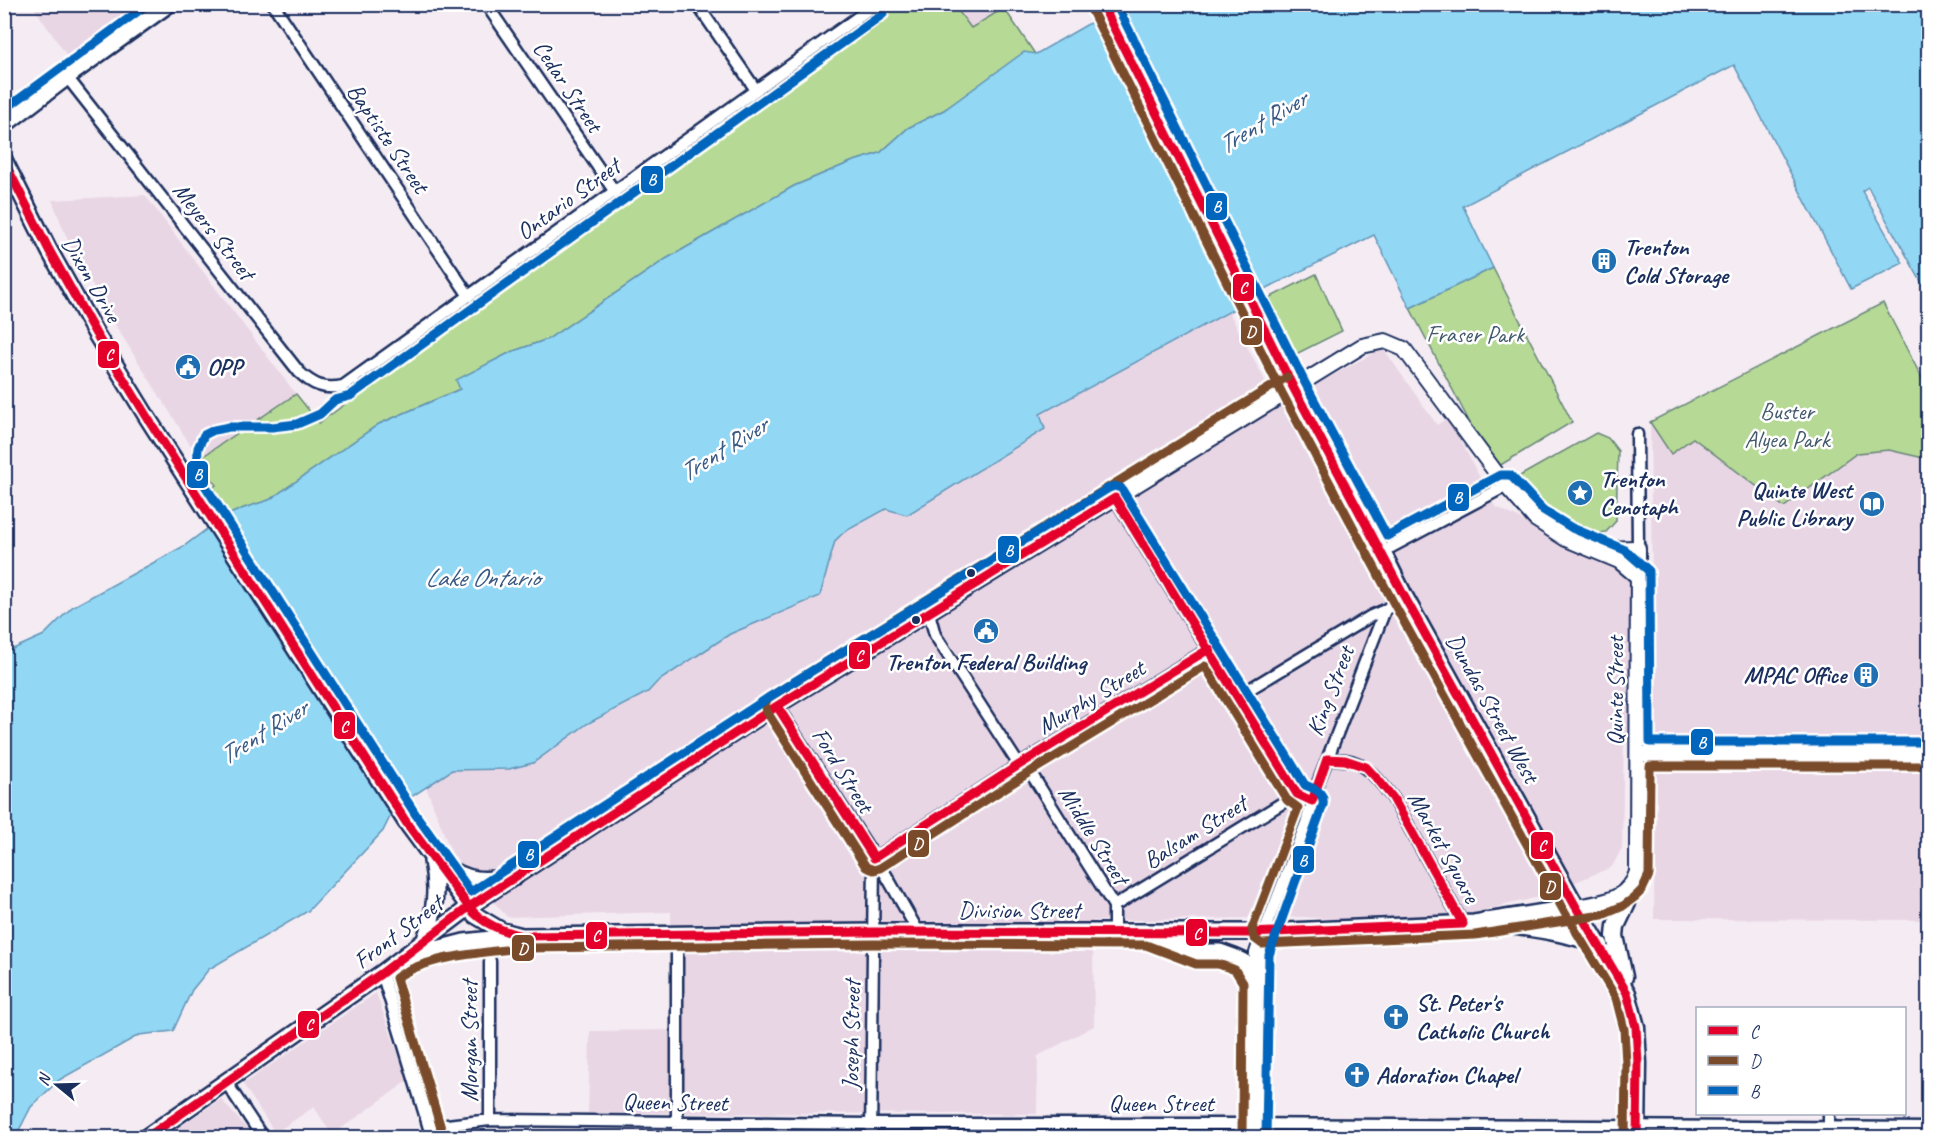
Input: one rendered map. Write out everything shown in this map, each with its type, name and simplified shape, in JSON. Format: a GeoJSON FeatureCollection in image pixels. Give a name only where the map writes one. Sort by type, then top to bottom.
{"type":"FeatureCollection","features":[{"type":"Feature","properties":{"kind":"main road"},"geometry":{"type":"LineString","coordinates":[[4,125],[169,4]]}},
{"type":"Feature","properties":{"kind":"main road","name":"Dundas Street West"},"geometry":{"type":"LineString","coordinates":[[1102,4],[1293,387],[1404,596],[1576,907],[1627,993],[1637,1036],[1637,1132]]}},
{"type":"Feature","properties":{"kind":"main road","name":"Dixon Drive"},"geometry":{"type":"LineString","coordinates":[[4,160],[49,250],[96,333],[406,822]]}},
{"type":"Feature","properties":{"kind":"main road","name":"Division Street"},"geometry":{"type":"LineString","coordinates":[[406,822],[468,908],[487,924],[522,936],[874,932],[1264,932],[1463,924],[1576,907]]}},
{"type":"Feature","properties":{"kind":"main road"},"geometry":{"type":"LineString","coordinates":[[432,858],[458,875],[468,878],[483,880],[515,877]]}},
{"type":"Feature","properties":{"kind":"main road"},"geometry":{"type":"LineString","coordinates":[[424,942],[432,922],[436,901],[432,858]]}},
{"type":"Feature","properties":{"kind":"main road"},"geometry":{"type":"LineString","coordinates":[[1627,993],[1615,936],[1616,926],[1627,903],[1628,889]]}},
{"type":"Feature","properties":{"kind":"main road","name":"Front Street"},"geometry":{"type":"LineString","coordinates":[[145,1137],[382,973],[468,908]]}},
{"type":"Feature","properties":{"kind":"main road"},"geometry":{"type":"LineString","coordinates":[[1485,921],[1557,931],[1600,945]]}},
{"type":"Feature","properties":{"kind":"main road"},"geometry":{"type":"LineString","coordinates":[[1148,933],[1199,952],[1220,952],[1234,957],[1243,961],[1255,980]]}},
{"type":"Feature","properties":{"kind":"main road"},"geometry":{"type":"LineString","coordinates":[[401,958],[464,942],[522,936]]}},
{"type":"Feature","properties":{"kind":"street","name":"Baptiste Street"},"geometry":{"type":"LineString","coordinates":[[273,4],[469,296]]}},
{"type":"Feature","properties":{"kind":"street","name":"Cedar Street"},"geometry":{"type":"LineString","coordinates":[[486,4],[615,192]]}},
{"type":"Feature","properties":{"kind":"street"},"geometry":{"type":"LineString","coordinates":[[697,4],[756,90]]}},
{"type":"Feature","properties":{"kind":"street","name":"Ontario Street"},"geometry":{"type":"LineString","coordinates":[[343,386],[876,4]]}},
{"type":"Feature","properties":{"kind":"street","name":"Meyers Street"},"geometry":{"type":"LineString","coordinates":[[67,77],[299,372],[318,386],[329,389],[343,386]]}},
{"type":"Feature","properties":{"kind":"street","name":"Front Street"},"geometry":{"type":"LineString","coordinates":[[468,908],[777,706],[1362,346],[1385,341],[1404,349],[1506,486],[1535,519],[1588,550],[1619,561],[1638,577]]}},
{"type":"Feature","properties":{"kind":"street","name":"Quinte Street"},"geometry":{"type":"LineString","coordinates":[[1628,889],[1637,872],[1637,434]]}},
{"type":"Feature","properties":{"kind":"street"},"geometry":{"type":"LineString","coordinates":[[1382,552],[1506,486]]}},
{"type":"Feature","properties":{"kind":"street"},"geometry":{"type":"LineString","coordinates":[[1115,498],[1297,794],[1312,801]]}},
{"type":"Feature","properties":{"kind":"street"},"geometry":{"type":"LineString","coordinates":[[1588,550],[1638,548]]}},
{"type":"Feature","properties":{"kind":"street"},"geometry":{"type":"LineString","coordinates":[[1238,696],[1404,596]]}},
{"type":"Feature","properties":{"kind":"street","name":"King Street"},"geometry":{"type":"LineString","coordinates":[[1254,1131],[1257,953],[1327,759],[1385,609]]}},
{"type":"Feature","properties":{"kind":"street","name":"Middle Street"},"geometry":{"type":"LineString","coordinates":[[929,613],[935,634],[1019,765],[1029,770],[1114,906],[1114,933]]}},
{"type":"Feature","properties":{"kind":"street","name":"Murphy Street"},"geometry":{"type":"LineString","coordinates":[[874,858],[1019,765],[1209,649]]}},
{"type":"Feature","properties":{"kind":"street","name":"Ford Street"},"geometry":{"type":"LineString","coordinates":[[777,706],[919,933]]}},
{"type":"Feature","properties":{"kind":"street"},"geometry":{"type":"LineString","coordinates":[[1638,754],[1929,754]]}},
{"type":"Feature","properties":{"kind":"street","name":"Market Square"},"geometry":{"type":"LineString","coordinates":[[1327,759],[1345,760],[1366,767],[1380,782],[1393,798],[1463,924]]}},
{"type":"Feature","properties":{"kind":"street","name":"Balsam Street"},"geometry":{"type":"LineString","coordinates":[[1114,906],[1297,794]]}},
{"type":"Feature","properties":{"kind":"street"},"geometry":{"type":"LineString","coordinates":[[874,858],[874,932]]}},
{"type":"Feature","properties":{"kind":"street"},"geometry":{"type":"LineString","coordinates":[[1576,907],[1600,903],[1628,889]]}},
{"type":"Feature","properties":{"kind":"street","name":"Joseph Street"},"geometry":{"type":"LineString","coordinates":[[872,1137],[874,932]]}},
{"type":"Feature","properties":{"kind":"street"},"geometry":{"type":"LineString","coordinates":[[677,935],[677,1137]]}},
{"type":"Feature","properties":{"kind":"street","name":"Morgan Street"},"geometry":{"type":"LineString","coordinates":[[490,961],[490,1120]]}},
{"type":"Feature","properties":{"kind":"street"},"geometry":{"type":"LineString","coordinates":[[382,973],[431,1132]]}},
{"type":"Feature","properties":{"kind":"street"},"geometry":{"type":"LineString","coordinates":[[226,1082],[263,1137]]}},
{"type":"Feature","properties":{"kind":"street"},"geometry":{"type":"LineString","coordinates":[[1829,1115],[1829,1132]]}},
{"type":"Feature","properties":{"kind":"street","name":"Queen Street"},"geometry":{"type":"LineString","coordinates":[[431,1132],[490,1120],[1254,1131],[1829,1132],[1929,1128]]}},
{"type":"Feature","properties":{"kind":"shaded area"},"geometry":{"type":"Polygon","coordinates":[[[32,5],[138,5],[67,56],[32,5]]]}},
{"type":"Feature","properties":{"kind":"shaded area"},"geometry":{"type":"Polygon","coordinates":[[[954,5],[1011,5],[971,29],[954,5]]]}},
{"type":"Feature","properties":{"kind":"shaded area"},"geometry":{"type":"Polygon","coordinates":[[[145,195],[296,394],[199,459],[109,315],[68,241],[52,200],[145,195]]]}},
{"type":"Feature","properties":{"kind":"shaded area"},"geometry":{"type":"Polygon","coordinates":[[[1229,312],[1278,405],[1383,348],[1437,425],[1448,417],[1495,506],[1652,587],[1650,422],[1671,453],[1693,438],[1784,507],[1857,453],[1889,450],[1928,459],[1928,740],[1624,738],[1622,848],[1612,867],[1539,897],[1468,914],[1348,920],[1303,917],[1093,921],[1094,1026],[1038,1056],[1037,1114],[588,1113],[590,1031],[671,1030],[671,912],[507,917],[452,854],[426,787],[453,770],[509,769],[648,692],[657,682],[730,634],[819,596],[835,541],[844,532],[1045,429],[1039,414],[1229,312]]]}},
{"type":"Feature","properties":{"kind":"shaded area"},"geometry":{"type":"Polygon","coordinates":[[[1655,767],[1928,768],[1928,920],[1654,919],[1655,767]]]}},
{"type":"Feature","properties":{"kind":"shaded area"},"geometry":{"type":"Polygon","coordinates":[[[376,993],[408,1081],[332,1135],[314,1107],[275,1133],[243,1084],[376,993]]]}},
{"type":"Feature","properties":{"kind":"shaded area"},"geometry":{"type":"Polygon","coordinates":[[[221,1099],[254,1137],[165,1137],[221,1099]]]}},
{"type":"Feature","properties":{"kind":"green space"},"geometry":{"type":"Polygon","coordinates":[[[897,5],[954,5],[971,28],[1004,8],[1035,54],[944,110],[908,128],[880,153],[851,162],[794,186],[666,259],[548,339],[511,352],[457,380],[460,389],[379,424],[269,500],[223,517],[207,492],[216,485],[199,459],[296,394],[319,423],[897,5]]]}},
{"type":"Feature","properties":{"kind":"green space","name":"Fraser Park"},"geometry":{"type":"Polygon","coordinates":[[[1493,268],[1572,422],[1494,469],[1410,308],[1493,268]]]}},
{"type":"Feature","properties":{"kind":"green space"},"geometry":{"type":"Polygon","coordinates":[[[1316,274],[1342,331],[1296,354],[1265,300],[1316,274]]]}},
{"type":"Feature","properties":{"kind":"green space","name":"Buster Alyea Park"},"geometry":{"type":"Polygon","coordinates":[[[1883,303],[1928,390],[1928,459],[1889,450],[1857,453],[1784,507],[1693,438],[1671,454],[1650,422],[1883,303]]]}},
{"type":"Feature","properties":{"kind":"green space","name":"Trenton Cenotaph"},"geometry":{"type":"Polygon","coordinates":[[[1596,433],[1608,438],[1618,451],[1616,521],[1606,532],[1581,536],[1534,503],[1520,486],[1518,477],[1596,433]]]}},
{"type":"Feature","properties":{"kind":"water","name":"Lake Ontario"},"geometry":{"type":"Polygon","coordinates":[[[1121,5],[1928,5],[1928,294],[1868,187],[1862,191],[1903,263],[1851,289],[1734,65],[1463,206],[1493,268],[1410,308],[1374,235],[1259,292],[1260,295],[1040,414],[1045,429],[907,515],[886,509],[844,532],[835,541],[820,596],[730,634],[657,682],[648,692],[587,724],[533,763],[509,769],[452,770],[393,811],[383,831],[308,911],[209,969],[192,990],[173,1031],[139,1035],[59,1080],[31,1107],[15,1138],[4,1137],[4,653],[44,635],[72,607],[184,546],[223,517],[269,500],[379,424],[460,389],[456,380],[511,352],[548,339],[666,259],[794,186],[851,162],[880,153],[908,128],[944,110],[1024,52],[1036,54],[1121,5]]]}},
{"type":"Feature","properties":{"kind":"transit line","name":"B"},"geometry":{"type":"LineString","coordinates":[[4,110],[148,4]]}},
{"type":"Feature","properties":{"kind":"transit line","name":"C"},"geometry":{"type":"LineString","coordinates":[[1102,4],[1293,387],[1404,596],[1576,907],[1627,993],[1636,1027],[1637,1138]]}},
{"type":"Feature","properties":{"kind":"transit line","name":"B"},"geometry":{"type":"LineString","coordinates":[[1116,4],[1304,381],[1387,536],[1500,475],[1510,475],[1543,510],[1572,528],[1625,550],[1649,571],[1650,742],[1928,742]]}},
{"type":"Feature","properties":{"kind":"transit line","name":"D"},"geometry":{"type":"LineString","coordinates":[[1091,9],[1282,393],[1393,602],[1565,913],[1616,998],[1624,1029],[1625,1138]]}},
{"type":"Feature","properties":{"kind":"transit line","name":"B"},"geometry":{"type":"LineString","coordinates":[[883,14],[350,396],[335,400],[320,414],[297,424],[272,427],[229,427],[204,435],[198,448],[197,473],[416,815],[471,892],[771,696],[1109,488],[1114,486],[1121,488],[1305,785],[1318,792],[1323,801],[1269,955],[1266,1138]]}},
{"type":"Feature","properties":{"kind":"transit line","name":"C"},"geometry":{"type":"LineString","coordinates":[[4,161],[49,250],[96,334],[147,417],[406,822],[469,907]]}},
{"type":"Feature","properties":{"kind":"transit line","name":"D"},"geometry":{"type":"LineString","coordinates":[[1287,377],[768,698],[765,704],[767,712],[866,867],[874,870],[880,868],[1025,775],[1205,666],[1287,800],[1298,808],[1252,929],[1254,938],[1262,944],[1475,935],[1602,915],[1623,906],[1642,890],[1649,875],[1650,766],[1928,766]]}},
{"type":"Feature","properties":{"kind":"transit line","name":"C"},"geometry":{"type":"LineString","coordinates":[[1115,498],[1297,794],[1312,801],[1327,759],[1345,760],[1366,767],[1393,798],[1463,924],[1249,933],[874,932],[522,936],[486,922],[469,907],[777,706],[1115,498]]}},
{"type":"Feature","properties":{"kind":"transit line","name":"C"},"geometry":{"type":"LineString","coordinates":[[777,706],[874,858],[1019,765],[1209,649]]}},
{"type":"Feature","properties":{"kind":"transit line","name":"C"},"geometry":{"type":"LineString","coordinates":[[146,1138],[382,973],[469,907]]}},
{"type":"Feature","properties":{"kind":"transit line","name":"D"},"geometry":{"type":"LineString","coordinates":[[443,1135],[396,978],[408,971],[439,960],[475,953],[523,948],[874,944],[1146,945],[1196,964],[1218,964],[1230,968],[1235,970],[1243,983],[1242,1138]]}},
{"type":"Feature","properties":{"kind":"place","name":"Trenton Cold Storage"},"geometry":{"type":"Point","coordinates":[1604,261]}},
{"type":"Feature","properties":{"kind":"place","name":"OPP"},"geometry":{"type":"Point","coordinates":[188,367]}},
{"type":"Feature","properties":{"kind":"place","name":"Trenton Cenotaph"},"geometry":{"type":"Point","coordinates":[1580,493]}},
{"type":"Feature","properties":{"kind":"place","name":"Quinte West Public Library"},"geometry":{"type":"Point","coordinates":[1872,504]}},
{"type":"Feature","properties":{"kind":"place","name":"Trenton Federal Building"},"geometry":{"type":"Point","coordinates":[986,631]}},
{"type":"Feature","properties":{"kind":"place","name":"MPAC Office"},"geometry":{"type":"Point","coordinates":[1866,675]}},
{"type":"Feature","properties":{"kind":"place","name":"St. Peter's Catholic Church"},"geometry":{"type":"Point","coordinates":[1396,1017]}},
{"type":"Feature","properties":{"kind":"place","name":"Adoration Chapel"},"geometry":{"type":"Point","coordinates":[1357,1075]}},
{"type":"Feature","properties":{"kind":"water label","name":"Trent River"},"geometry":{"type":"Point","coordinates":[1262,122]}},
{"type":"Feature","properties":{"kind":"water label","name":"Trent River"},"geometry":{"type":"Point","coordinates":[723,449]}},
{"type":"Feature","properties":{"kind":"water label","name":"Trent River"},"geometry":{"type":"Point","coordinates":[263,732]}}]}
